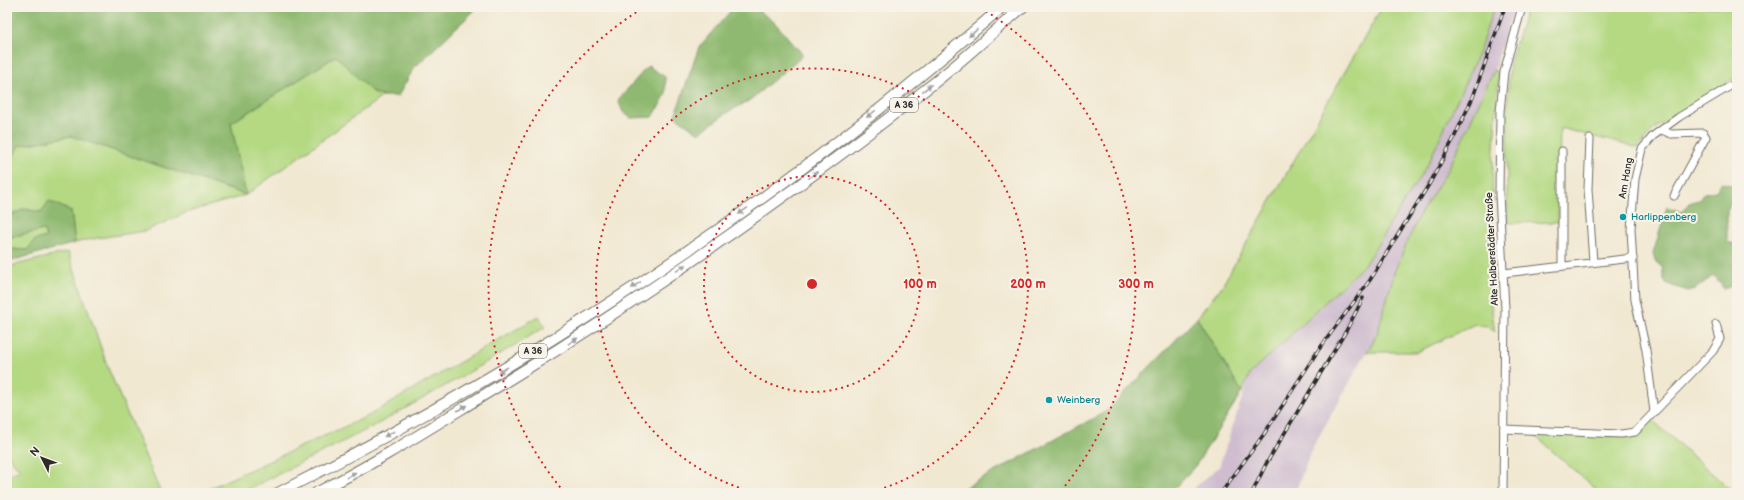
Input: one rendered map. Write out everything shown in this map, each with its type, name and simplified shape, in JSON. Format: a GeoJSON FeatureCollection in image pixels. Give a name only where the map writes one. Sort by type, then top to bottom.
{"type":"FeatureCollection","features":[{"type":"Feature","properties":{"kind":"highway","name":"A 36"},"geometry":{"type":"LineString","coordinates":[[278,493],[471,389],[608,305],[792,176],[952,50],[1002,7]]}},
{"type":"Feature","properties":{"kind":"highway","name":"A 36"},"geometry":{"type":"LineString","coordinates":[[316,493],[342,480],[466,406],[622,309],[778,201],[936,82],[1023,7]]}},
{"type":"Feature","properties":{"kind":"street","name":"Alte Halberstädter Straße"},"geometry":{"type":"LineString","coordinates":[[1503,493],[1504,273],[1499,194],[1500,112],[1505,67],[1522,7]]}},
{"type":"Feature","properties":{"kind":"street","name":"Am Hang"},"geometry":{"type":"LineString","coordinates":[[1654,412],[1646,350],[1635,300],[1631,229],[1635,178],[1642,149],[1653,136],[1679,117],[1737,82]]}},
{"type":"Feature","properties":{"kind":"street"},"geometry":{"type":"LineString","coordinates":[[1662,130],[1671,134],[1702,133],[1706,137],[1674,196]]}},
{"type":"Feature","properties":{"kind":"street"},"geometry":{"type":"LineString","coordinates":[[1590,139],[1588,189],[1593,262]]}},
{"type":"Feature","properties":{"kind":"street"},"geometry":{"type":"LineString","coordinates":[[1562,151],[1562,266]]}},
{"type":"Feature","properties":{"kind":"street"},"geometry":{"type":"LineString","coordinates":[[1504,273],[1633,258]]}},
{"type":"Feature","properties":{"kind":"street"},"geometry":{"type":"LineString","coordinates":[[1504,429],[1630,434],[1635,432],[1718,345],[1720,334],[1716,324]]}},
{"type":"Feature","properties":{"kind":"shaded area"},"geometry":{"type":"Polygon","coordinates":[[[1494,7],[1514,7],[1494,70],[1450,166],[1419,216],[1395,270],[1377,334],[1311,450],[1295,493],[1188,493],[1219,467],[1250,374],[1365,264],[1428,164],[1479,52],[1494,7]]]}},
{"type":"Feature","properties":{"kind":"green space"},"geometry":{"type":"Polygon","coordinates":[[[7,7],[478,7],[414,68],[398,96],[383,96],[373,93],[336,56],[231,123],[246,195],[71,136],[18,146],[7,174],[7,7]]]}},
{"type":"Feature","properties":{"kind":"green space"},"geometry":{"type":"Polygon","coordinates":[[[734,7],[754,7],[775,23],[803,55],[750,100],[725,114],[699,133],[675,116],[699,47],[734,7]]]}},
{"type":"Feature","properties":{"kind":"green space"},"geometry":{"type":"Polygon","coordinates":[[[1382,7],[1494,7],[1479,52],[1428,164],[1365,264],[1250,374],[1242,392],[1197,318],[1222,286],[1382,7]]]}},
{"type":"Feature","properties":{"kind":"green space"},"geometry":{"type":"Polygon","coordinates":[[[1527,7],[1737,7],[1737,79],[1733,79],[1654,129],[1638,148],[1560,128],[1558,222],[1507,223],[1507,116],[1510,62],[1527,7]]]}},
{"type":"Feature","properties":{"kind":"green space"},"geometry":{"type":"Polygon","coordinates":[[[336,56],[373,93],[383,96],[246,195],[231,123],[336,56]]]}},
{"type":"Feature","properties":{"kind":"green space"},"geometry":{"type":"Polygon","coordinates":[[[648,66],[665,77],[666,94],[653,117],[631,118],[623,112],[618,100],[648,66]]]}},
{"type":"Feature","properties":{"kind":"green space"},"geometry":{"type":"Polygon","coordinates":[[[1494,70],[1499,74],[1493,163],[1490,298],[1495,332],[1487,326],[1475,324],[1417,352],[1367,352],[1377,334],[1395,270],[1419,216],[1449,168],[1494,70]]]}},
{"type":"Feature","properties":{"kind":"green space"},"geometry":{"type":"Polygon","coordinates":[[[71,136],[246,195],[188,212],[145,231],[75,243],[71,211],[41,212],[24,209],[7,217],[7,174],[17,146],[71,136]]]}},
{"type":"Feature","properties":{"kind":"green space"},"geometry":{"type":"Polygon","coordinates":[[[1721,183],[1735,186],[1736,193],[1727,210],[1727,242],[1737,245],[1737,284],[1724,289],[1714,275],[1695,289],[1688,291],[1667,284],[1664,280],[1662,267],[1655,261],[1653,254],[1667,207],[1682,212],[1689,203],[1699,200],[1704,193],[1716,191],[1721,183]]]}},
{"type":"Feature","properties":{"kind":"green space"},"geometry":{"type":"Polygon","coordinates":[[[49,201],[71,211],[75,243],[7,262],[7,252],[11,249],[27,250],[35,240],[46,237],[44,230],[7,238],[7,217],[24,209],[41,212],[49,201]]]}},
{"type":"Feature","properties":{"kind":"green space"},"geometry":{"type":"Polygon","coordinates":[[[44,230],[46,237],[35,240],[28,250],[11,249],[7,252],[7,238],[44,230]]]}},
{"type":"Feature","properties":{"kind":"green space"},"geometry":{"type":"Polygon","coordinates":[[[68,252],[108,368],[161,493],[7,493],[7,476],[20,470],[7,455],[7,267],[68,252]]]}},
{"type":"Feature","properties":{"kind":"green space"},"geometry":{"type":"Polygon","coordinates":[[[539,316],[545,327],[376,425],[241,493],[199,493],[368,416],[539,316]]]}},
{"type":"Feature","properties":{"kind":"green space"},"geometry":{"type":"Polygon","coordinates":[[[1197,318],[1242,392],[1196,465],[1170,493],[955,493],[1107,411],[1197,318]]]}},
{"type":"Feature","properties":{"kind":"green space"},"geometry":{"type":"Polygon","coordinates":[[[1652,420],[1734,493],[1600,493],[1533,434],[1634,436],[1652,420]]]}},
{"type":"Feature","properties":{"kind":"railway"},"geometry":{"type":"LineString","coordinates":[[1221,493],[1264,434],[1317,352],[1370,280],[1431,181],[1453,140],[1473,97],[1505,7]]}},
{"type":"Feature","properties":{"kind":"railway"},"geometry":{"type":"LineString","coordinates":[[1252,493],[1266,464],[1346,331],[1363,298]]}},
{"type":"Feature","properties":{"kind":"place","name":"Harlippenberg"},"geometry":{"type":"Point","coordinates":[1623,217]}},
{"type":"Feature","properties":{"kind":"place","name":"Weinberg"},"geometry":{"type":"Point","coordinates":[1049,400]}}]}
